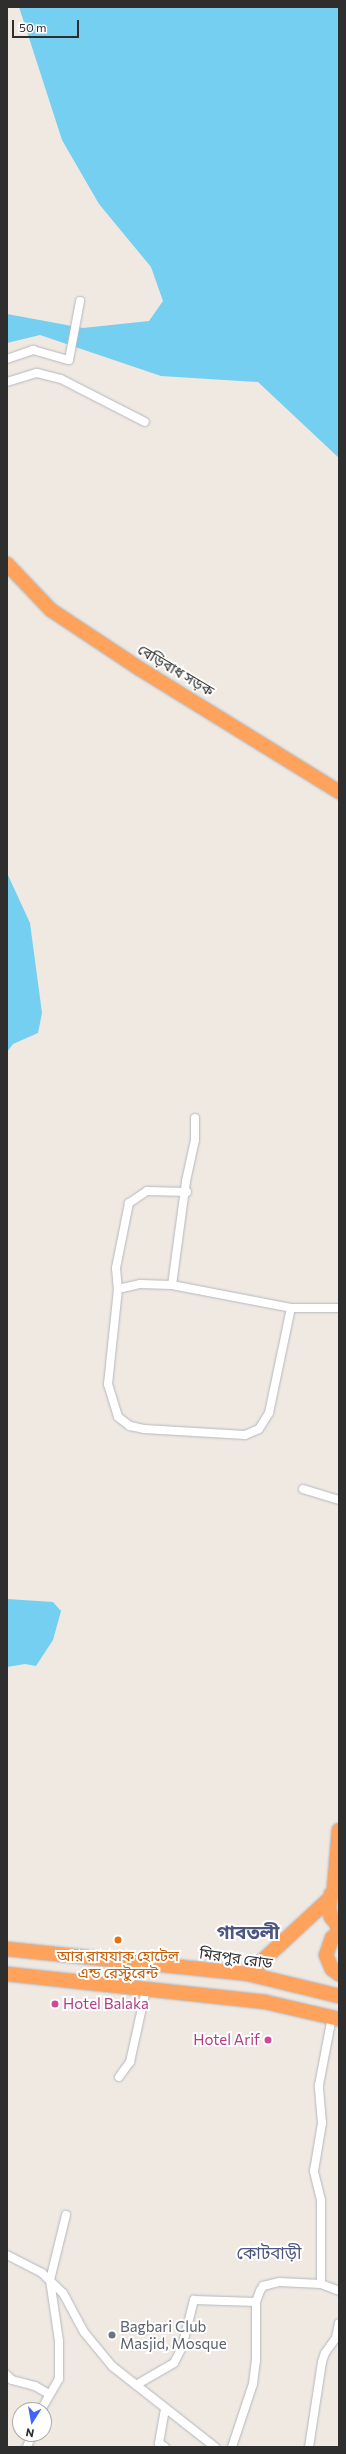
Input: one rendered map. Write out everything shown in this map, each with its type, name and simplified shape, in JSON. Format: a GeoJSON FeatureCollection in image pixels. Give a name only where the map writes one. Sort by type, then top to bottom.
{"type":"FeatureCollection","features":[{"type":"Feature","properties":{"kind":"highway","name":"বেড়িবাধ সড়ক"},"geometry":{"type":"LineString","coordinates":[[7,564],[51,610],[140,669],[339,792]]}},
{"type":"Feature","properties":{"kind":"highway"},"geometry":{"type":"LineString","coordinates":[[339,1830],[331,1917],[339,1927]]}},
{"type":"Feature","properties":{"kind":"highway"},"geometry":{"type":"LineString","coordinates":[[248,1974],[334,1891]]}},
{"type":"Feature","properties":{"kind":"highway"},"geometry":{"type":"LineString","coordinates":[[339,1932],[332,1938],[326,1955],[332,1969],[339,1974]]}},
{"type":"Feature","properties":{"kind":"highway","name":"মিরপুর রোড"},"geometry":{"type":"LineString","coordinates":[[7,1949],[248,1974],[339,1996]]}},
{"type":"Feature","properties":{"kind":"highway"},"geometry":{"type":"LineString","coordinates":[[7,1974],[265,2002],[336,2018]]}},
{"type":"Feature","properties":{"kind":"street"},"geometry":{"type":"LineString","coordinates":[[7,359],[33,350],[68,360],[80,301]]}},
{"type":"Feature","properties":{"kind":"street"},"geometry":{"type":"LineString","coordinates":[[7,382],[37,373],[61,379],[144,422]]}},
{"type":"Feature","properties":{"kind":"street"},"geometry":{"type":"LineString","coordinates":[[172,1285],[187,1192],[186,1181],[195,1140],[195,1118]]}},
{"type":"Feature","properties":{"kind":"street"},"geometry":{"type":"LineString","coordinates":[[187,1192],[147,1191],[129,1203],[116,1268],[118,1289],[108,1384],[118,1417],[130,1426],[144,1429],[245,1435],[259,1429],[269,1413],[291,1308]]}},
{"type":"Feature","properties":{"kind":"street"},"geometry":{"type":"LineString","coordinates":[[118,1289],[140,1284],[172,1285],[291,1308],[339,1308]]}},
{"type":"Feature","properties":{"kind":"street"},"geometry":{"type":"LineString","coordinates":[[303,1489],[339,1500]]}},
{"type":"Feature","properties":{"kind":"street"},"geometry":{"type":"LineString","coordinates":[[119,2076],[130,2062],[146,1990]]}},
{"type":"Feature","properties":{"kind":"street"},"geometry":{"type":"LineString","coordinates":[[321,2284],[321,2200],[314,2171],[322,2123],[319,2085],[336,2018]]}},
{"type":"Feature","properties":{"kind":"street"},"geometry":{"type":"LineString","coordinates":[[45,2402],[59,2379],[60,2355],[50,2280],[66,2215]]}},
{"type":"Feature","properties":{"kind":"street"},"geometry":{"type":"LineString","coordinates":[[7,2255],[31,2266],[50,2280],[63,2293],[100,2354],[165,2409],[215,2447]]}},
{"type":"Feature","properties":{"kind":"street"},"geometry":{"type":"LineString","coordinates":[[232,2447],[253,2384],[256,2361],[256,2302],[260,2291],[270,2284],[321,2284],[339,2290]]}},
{"type":"Feature","properties":{"kind":"street"},"geometry":{"type":"LineString","coordinates":[[136,2385],[174,2362],[182,2348],[194,2300],[256,2302]]}},
{"type":"Feature","properties":{"kind":"street"},"geometry":{"type":"LineString","coordinates":[[309,2447],[322,2362],[336,2338],[339,2323]]}},
{"type":"Feature","properties":{"kind":"street"},"geometry":{"type":"LineString","coordinates":[[7,2375],[12,2380],[35,2386],[49,2394]]}},
{"type":"Feature","properties":{"kind":"street"},"geometry":{"type":"LineString","coordinates":[[165,2409],[159,2443],[166,2447]]}},
{"type":"Feature","properties":{"kind":"water"},"geometry":{"type":"Polygon","coordinates":[[[19,7],[339,7],[339,458],[258,382],[161,376],[40,335],[7,343],[7,314],[83,328],[149,321],[163,301],[151,267],[99,204],[62,140],[19,7]]]}},
{"type":"Feature","properties":{"kind":"water"},"geometry":{"type":"Polygon","coordinates":[[[7,873],[30,923],[42,1013],[38,1033],[13,1044],[7,1052],[7,873]]]}},
{"type":"Feature","properties":{"kind":"water"},"geometry":{"type":"Polygon","coordinates":[[[7,1599],[53,1602],[61,1611],[53,1640],[36,1666],[25,1664],[7,1667],[7,1599]]]}},
{"type":"Feature","properties":{"kind":"place","name":"আর রাযযাক হোটেল এন্ড রেস্টুরেন্ট"},"geometry":{"type":"Point","coordinates":[118,1940]}},
{"type":"Feature","properties":{"kind":"place","name":"Hotel Balaka"},"geometry":{"type":"Point","coordinates":[55,2004]}},
{"type":"Feature","properties":{"kind":"place","name":"Hotel Arif"},"geometry":{"type":"Point","coordinates":[268,2040]}},
{"type":"Feature","properties":{"kind":"place","name":"Bagbari Club Masjid, Mosque"},"geometry":{"type":"Point","coordinates":[112,2335]}},
{"type":"Feature","properties":{"kind":"district","name":"গাবতলী"},"geometry":{"type":"Point","coordinates":[248,1932]}},
{"type":"Feature","properties":{"kind":"district","name":"কোটবাড়ী"},"geometry":{"type":"Point","coordinates":[269,2253]}}]}
